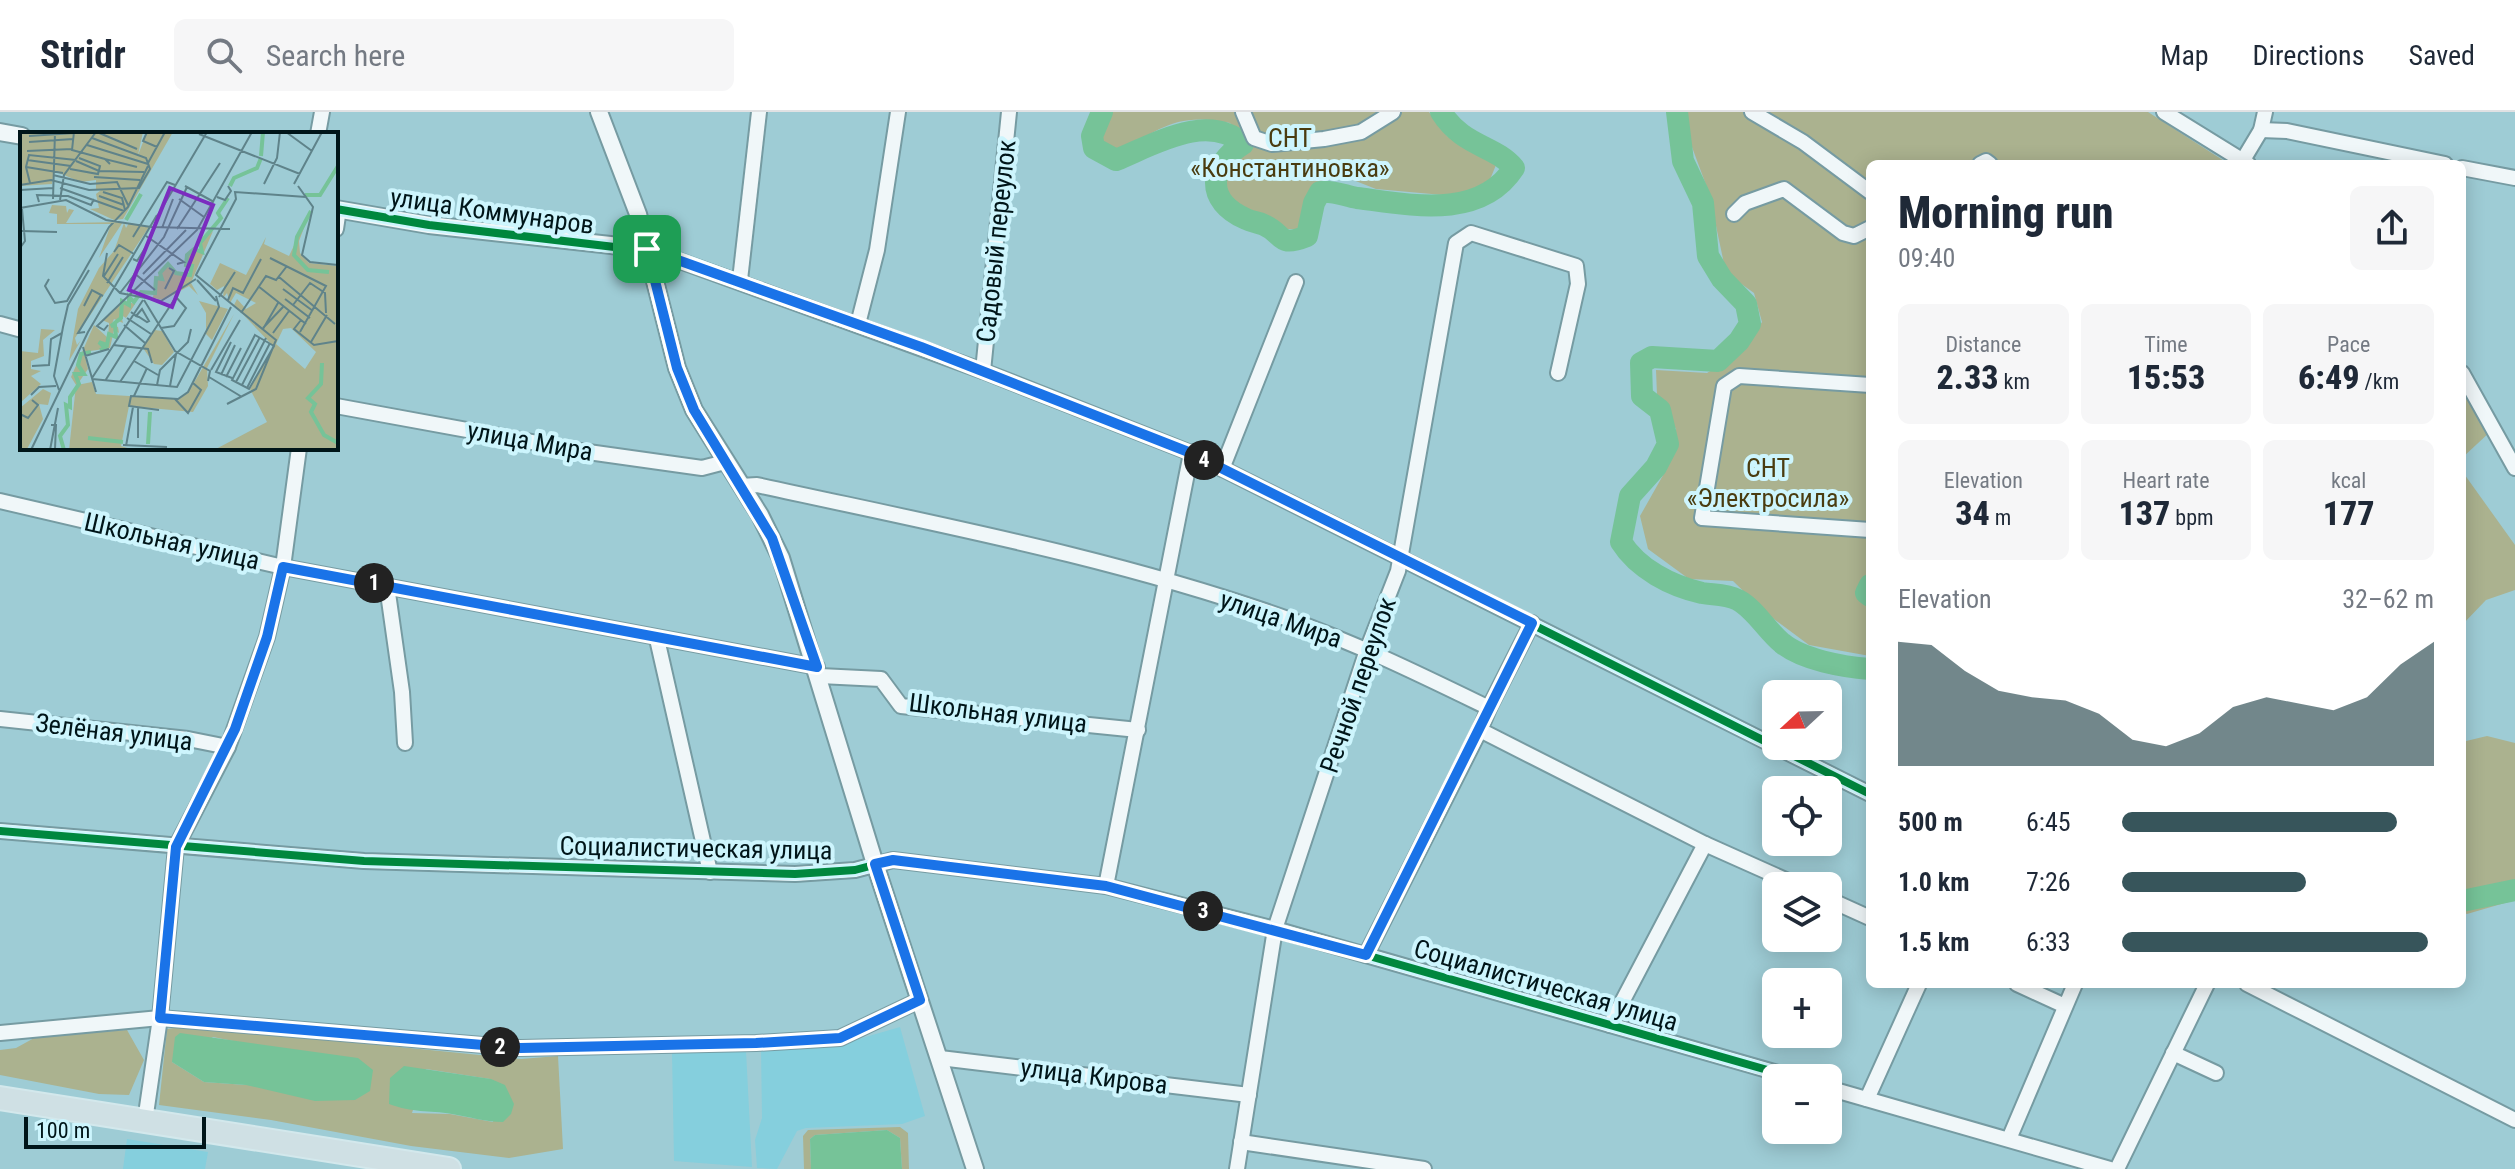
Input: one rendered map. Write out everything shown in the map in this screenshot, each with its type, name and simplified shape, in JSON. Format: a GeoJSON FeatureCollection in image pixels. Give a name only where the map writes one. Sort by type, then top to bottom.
{"type":"FeatureCollection","features":[{"type":"Feature","properties":{"kind":"highway"},"geometry":{"type":"LineString","coordinates":[[0,1098],[449,1169]]}},
{"type":"Feature","properties":{"kind":"street"},"geometry":{"type":"LineString","coordinates":[[318,132],[322,112]]}},
{"type":"Feature","properties":{"kind":"street"},"geometry":{"type":"LineString","coordinates":[[599,112],[626,178],[677,368],[705,433],[741,486],[781,558],[875,864],[975,1169]]}},
{"type":"Feature","properties":{"kind":"street"},"geometry":{"type":"LineString","coordinates":[[740,280],[759,112]]}},
{"type":"Feature","properties":{"kind":"street"},"geometry":{"type":"LineString","coordinates":[[858,324],[877,250],[898,112]]}},
{"type":"Feature","properties":{"kind":"street","name":"Садовый переулок"},"geometry":{"type":"LineString","coordinates":[[983,371],[1009,112]]}},
{"type":"Feature","properties":{"kind":"street"},"geometry":{"type":"LineString","coordinates":[[1243,112],[1254,138],[1272,144],[1361,132],[1393,112]]}},
{"type":"Feature","properties":{"kind":"street"},"geometry":{"type":"LineString","coordinates":[[1752,112],[1803,142],[1866,189]]}},
{"type":"Feature","properties":{"kind":"street"},"geometry":{"type":"LineString","coordinates":[[2164,112],[2242,160]]}},
{"type":"Feature","properties":{"kind":"street"},"geometry":{"type":"LineString","coordinates":[[2246,160],[2261,130],[2265,112]]}},
{"type":"Feature","properties":{"kind":"street"},"geometry":{"type":"LineString","coordinates":[[2261,130],[2287,131],[2426,160]]}},
{"type":"Feature","properties":{"kind":"street"},"geometry":{"type":"LineString","coordinates":[[0,132],[20,136]]}},
{"type":"Feature","properties":{"kind":"street"},"geometry":{"type":"LineString","coordinates":[[2466,169],[2515,178]]}},
{"type":"Feature","properties":{"kind":"street"},"geometry":{"type":"LineString","coordinates":[[1734,214],[1745,203],[1784,189],[1843,233],[1854,236],[1866,230]]}},
{"type":"Feature","properties":{"kind":"street","name":"улица Коммунаров"},"geometry":{"type":"LineString","coordinates":[[338,209],[429,225],[647,249],[740,280],[983,371],[1191,453],[1866,792]]}},
{"type":"Feature","properties":{"kind":"street","name":"Речной переулок"},"geometry":{"type":"LineString","coordinates":[[1237,1169],[1275,929],[1401,557],[1456,243],[1471,233],[1576,266],[1578,284],[1558,373]]}},
{"type":"Feature","properties":{"kind":"street"},"geometry":{"type":"LineString","coordinates":[[1222,469],[1296,282]]}},
{"type":"Feature","properties":{"kind":"street"},"geometry":{"type":"LineString","coordinates":[[0,324],[20,329]]}},
{"type":"Feature","properties":{"kind":"street"},"geometry":{"type":"LineString","coordinates":[[1866,385],[1739,376],[1724,386],[1702,518],[1866,530]]}},
{"type":"Feature","properties":{"kind":"street"},"geometry":{"type":"LineString","coordinates":[[2466,380],[2515,468]]}},
{"type":"Feature","properties":{"kind":"street","name":"улица Мира"},"geometry":{"type":"LineString","coordinates":[[338,406],[596,453],[702,468],[725,462]]}},
{"type":"Feature","properties":{"kind":"street"},"geometry":{"type":"LineString","coordinates":[[145,1121],[160,1018],[176,847],[228,747],[267,637],[283,567],[299,450]]}},
{"type":"Feature","properties":{"kind":"street"},"geometry":{"type":"LineString","coordinates":[[1106,886],[1138,730],[1163,581],[1191,453]]}},
{"type":"Feature","properties":{"kind":"street","name":"улица Мира"},"geometry":{"type":"LineString","coordinates":[[741,486],[757,485],[949,527],[1163,581],[1287,619],[1367,650],[1489,708]]}},
{"type":"Feature","properties":{"kind":"street","name":"Школьная улица"},"geometry":{"type":"LineString","coordinates":[[0,501],[283,567],[818,672],[881,679],[901,706],[1138,730]]}},
{"type":"Feature","properties":{"kind":"street"},"geometry":{"type":"LineString","coordinates":[[387,586],[402,692],[405,743]]}},
{"type":"Feature","properties":{"kind":"street"},"geometry":{"type":"LineString","coordinates":[[1366,955],[1532,623]]}},
{"type":"Feature","properties":{"kind":"street"},"geometry":{"type":"LineString","coordinates":[[657,639],[710,872]]}},
{"type":"Feature","properties":{"kind":"street","name":"Зелёная улица"},"geometry":{"type":"LineString","coordinates":[[0,719],[188,739],[228,747]]}},
{"type":"Feature","properties":{"kind":"street"},"geometry":{"type":"LineString","coordinates":[[1480,730],[1705,844],[1768,872]]}},
{"type":"Feature","properties":{"kind":"street","name":"Социалистическая улица"},"geometry":{"type":"LineString","coordinates":[[0,831],[364,861],[795,874],[855,870],[893,860],[1106,886],[1275,929],[1762,1069]]}},
{"type":"Feature","properties":{"kind":"street"},"geometry":{"type":"LineString","coordinates":[[1610,1025],[1705,844]]}},
{"type":"Feature","properties":{"kind":"street"},"geometry":{"type":"LineString","coordinates":[[1842,905],[1866,916]]}},
{"type":"Feature","properties":{"kind":"street"},"geometry":{"type":"LineString","coordinates":[[1867,1099],[1917,988]]}},
{"type":"Feature","properties":{"kind":"street"},"geometry":{"type":"LineString","coordinates":[[2026,988],[2065,1006]]}},
{"type":"Feature","properties":{"kind":"street"},"geometry":{"type":"LineString","coordinates":[[2009,1139],[2073,988]]}},
{"type":"Feature","properties":{"kind":"street"},"geometry":{"type":"LineString","coordinates":[[2117,1169],[2205,988]]}},
{"type":"Feature","properties":{"kind":"street"},"geometry":{"type":"LineString","coordinates":[[2255,988],[2515,1120]]}},
{"type":"Feature","properties":{"kind":"street"},"geometry":{"type":"LineString","coordinates":[[0,1033],[160,1018],[520,1048],[756,1043],[840,1038],[920,1000]]}},
{"type":"Feature","properties":{"kind":"street"},"geometry":{"type":"LineString","coordinates":[[2173,1053],[2216,1073]]}},
{"type":"Feature","properties":{"kind":"street","name":"улица Кирова"},"geometry":{"type":"LineString","coordinates":[[940,1058],[1249,1095]]}},
{"type":"Feature","properties":{"kind":"street"},"geometry":{"type":"LineString","coordinates":[[1842,1092],[2110,1169]]}},
{"type":"Feature","properties":{"kind":"street"},"geometry":{"type":"LineString","coordinates":[[1241,1142],[1424,1169]]}},
{"type":"Feature","properties":{"kind":"shaded area"},"geometry":{"type":"Polygon","coordinates":[[[900,1027],[925,1116],[902,1124],[806,1128],[797,1131],[777,1169],[757,1168],[755,1140],[762,1118],[761,1047],[831,1047],[900,1027]]]}},
{"type":"Feature","properties":{"kind":"shaded area"},"geometry":{"type":"Polygon","coordinates":[[[180,1033],[358,1058],[373,1070],[370,1091],[355,1100],[315,1101],[246,1085],[204,1082],[172,1062],[175,1037],[180,1033]]]}},
{"type":"Feature","properties":{"kind":"shaded area"},"geometry":{"type":"Polygon","coordinates":[[[746,1051],[752,1167],[674,1161],[672,1052],[746,1051]]]}},
{"type":"Feature","properties":{"kind":"shaded area"},"geometry":{"type":"Polygon","coordinates":[[[404,1066],[491,1079],[505,1085],[514,1104],[511,1114],[503,1122],[497,1122],[389,1104],[390,1078],[404,1066]]]}},
{"type":"Feature","properties":{"kind":"shaded area"},"geometry":{"type":"Polygon","coordinates":[[[887,1130],[900,1138],[902,1169],[811,1169],[810,1139],[815,1135],[887,1130]]]}},
{"type":"Feature","properties":{"kind":"shaded area"},"geometry":{"type":"Polygon","coordinates":[[[127,1139],[208,1152],[205,1169],[123,1169],[127,1139]]]}},
{"type":"Feature","properties":{"kind":"green space","name":"СНТ «Константиновка»"},"geometry":{"type":"Polygon","coordinates":[[[1107,112],[1429,112],[1447,136],[1496,165],[1489,182],[1454,196],[1376,189],[1348,178],[1327,179],[1310,192],[1308,213],[1297,229],[1287,229],[1257,217],[1223,189],[1229,166],[1249,150],[1230,123],[1182,121],[1157,130],[1116,154],[1104,151],[1098,143],[1099,128],[1107,112]]]}},
{"type":"Feature","properties":{"kind":"green space","name":"СНТ «Электросила»"},"geometry":{"type":"Polygon","coordinates":[[[1687,112],[2148,112],[2223,160],[1866,160],[1866,655],[1809,645],[1767,614],[1733,581],[1689,579],[1648,549],[1640,516],[1666,470],[1676,429],[1657,395],[1656,370],[1707,373],[1745,350],[1762,322],[1754,293],[1726,273],[1709,193],[1689,139],[1687,112]]]}},
{"type":"Feature","properties":{"kind":"green space"},"geometry":{"type":"Polygon","coordinates":[[[2466,391],[2491,431],[2466,454],[2466,391]]]}},
{"type":"Feature","properties":{"kind":"green space"},"geometry":{"type":"Polygon","coordinates":[[[2466,477],[2515,545],[2515,590],[2486,600],[2466,621],[2466,477]]]}},
{"type":"Feature","properties":{"kind":"green space"},"geometry":{"type":"Polygon","coordinates":[[[2487,736],[2515,743],[2515,900],[2467,914],[2466,914],[2466,741],[2487,736]]]}},
{"type":"Feature","properties":{"kind":"green space"},"geometry":{"type":"Polygon","coordinates":[[[187,1026],[521,1059],[558,1056],[563,1149],[509,1158],[411,1146],[271,1120],[159,1105],[167,1029],[187,1026]],[[213,1037],[172,1062],[204,1082],[246,1085],[259,1046],[213,1037]],[[426,1069],[412,1113],[450,1114],[493,1122],[490,1079],[426,1069]]]}},
{"type":"Feature","properties":{"kind":"green space"},"geometry":{"type":"Polygon","coordinates":[[[127,1030],[144,1060],[129,1095],[99,1094],[0,1075],[0,1050],[16,1048],[36,1037],[127,1030]]]}},
{"type":"Feature","properties":{"kind":"green space"},"geometry":{"type":"Polygon","coordinates":[[[900,1127],[908,1133],[909,1169],[902,1169],[900,1138],[887,1130],[815,1135],[810,1139],[811,1169],[804,1169],[803,1136],[808,1130],[900,1127]]]}},
{"type":"Feature","properties":{"kind":"waterway"},"geometry":{"type":"LineString","coordinates":[[1102,112],[1092,136],[1094,148],[1116,160],[1164,139],[1198,131],[1229,135],[1243,144],[1223,162],[1216,183],[1218,193],[1233,212],[1291,241],[1307,236],[1314,203],[1320,192],[1400,204],[1443,205],[1483,196],[1500,185],[1514,168],[1498,154],[1459,132],[1441,112]]}},
{"type":"Feature","properties":{"kind":"waterway"},"geometry":{"type":"LineString","coordinates":[[1677,112],[1683,161],[1703,203],[1708,256],[1722,279],[1746,304],[1750,324],[1739,341],[1718,361],[1652,357],[1641,363],[1642,396],[1660,410],[1668,444],[1656,467],[1630,496],[1621,542],[1636,560],[1667,581],[1690,590],[1738,600],[1790,649],[1824,662],[1866,668]]}},
{"type":"Feature","properties":{"kind":"waterway"},"geometry":{"type":"LineString","coordinates":[[2466,900],[2515,890]]}},
{"type":"Feature","properties":{"kind":"cycle path"},"geometry":{"type":"LineString","coordinates":[[338,209],[429,225],[665,253],[983,371],[1191,453],[1866,792]]}},
{"type":"Feature","properties":{"kind":"cycle path"},"geometry":{"type":"LineString","coordinates":[[0,831],[364,861],[795,874],[855,870],[893,860],[1106,886],[1275,929],[1762,1069]]}},
{"type":"Feature","properties":{"kind":"route"},"geometry":{"type":"LineString","coordinates":[[647,249],[921,347],[1191,453],[1532,623],[1366,955],[1106,886],[893,860],[875,864],[920,1000],[840,1038],[520,1048],[160,1018],[176,847],[235,729],[267,637],[283,567],[817,667],[772,538],[751,500],[705,433],[694,410],[677,368],[647,249]]}}]}
